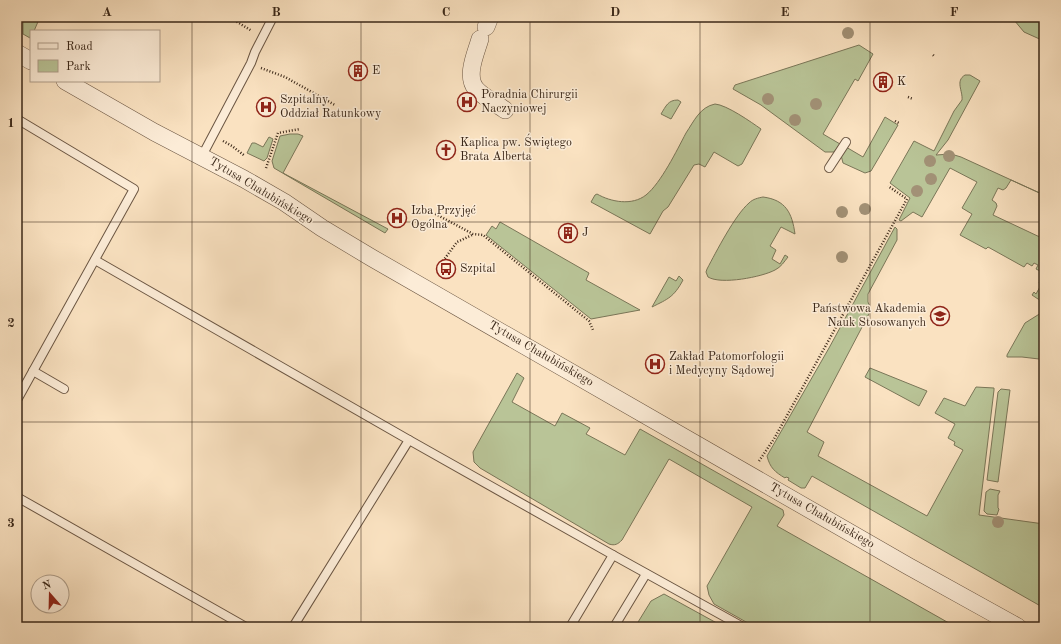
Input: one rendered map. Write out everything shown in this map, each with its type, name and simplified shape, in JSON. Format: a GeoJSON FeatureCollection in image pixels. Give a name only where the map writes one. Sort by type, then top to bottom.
{"type":"FeatureCollection","features":[{"type":"Feature","properties":{"kind":"street"},"geometry":{"type":"LineString","coordinates":[[485,28],[474,59],[472,78],[477,89],[505,110]]}},
{"type":"Feature","properties":{"kind":"street"},"geometry":{"type":"LineString","coordinates":[[17,53],[30,60]]}},
{"type":"Feature","properties":{"kind":"street","name":"Tytusa Chałubińskiego"},"geometry":{"type":"LineString","coordinates":[[67,82],[154,132],[244,179],[284,202],[322,228],[372,258],[1018,627]]}},
{"type":"Feature","properties":{"kind":"lane"},"geometry":{"type":"LineString","coordinates":[[202,156],[251,63],[273,17]]}},
{"type":"Feature","properties":{"kind":"lane"},"geometry":{"type":"LineString","coordinates":[[17,119],[134,189],[17,400]]}},
{"type":"Feature","properties":{"kind":"lane"},"geometry":{"type":"LineString","coordinates":[[829,168],[846,142]]}},
{"type":"Feature","properties":{"kind":"lane"},"geometry":{"type":"LineString","coordinates":[[95,260],[409,440],[743,627]]}},
{"type":"Feature","properties":{"kind":"lane"},"geometry":{"type":"LineString","coordinates":[[33,371],[64,389]]}},
{"type":"Feature","properties":{"kind":"lane"},"geometry":{"type":"LineString","coordinates":[[293,627],[409,440]]}},
{"type":"Feature","properties":{"kind":"lane"},"geometry":{"type":"LineString","coordinates":[[17,497],[246,627]]}},
{"type":"Feature","properties":{"kind":"lane"},"geometry":{"type":"LineString","coordinates":[[570,627],[613,555]]}},
{"type":"Feature","properties":{"kind":"lane"},"geometry":{"type":"LineString","coordinates":[[614,627],[646,574]]}},
{"type":"Feature","properties":{"kind":"path"},"geometry":{"type":"LineString","coordinates":[[229,17],[252,30],[249,37]]}},
{"type":"Feature","properties":{"kind":"path"},"geometry":{"type":"LineString","coordinates":[[261,68],[285,77],[335,106]]}},
{"type":"Feature","properties":{"kind":"path"},"geometry":{"type":"LineString","coordinates":[[908,96],[912,99]]}},
{"type":"Feature","properties":{"kind":"path"},"geometry":{"type":"LineString","coordinates":[[895,121],[899,123]]}},
{"type":"Feature","properties":{"kind":"path"},"geometry":{"type":"LineString","coordinates":[[266,168],[278,133],[300,129]]}},
{"type":"Feature","properties":{"kind":"path"},"geometry":{"type":"LineString","coordinates":[[213,136],[232,146],[245,156]]}},
{"type":"Feature","properties":{"kind":"path"},"geometry":{"type":"LineString","coordinates":[[756,465],[774,439],[907,199],[888,186]]}},
{"type":"Feature","properties":{"kind":"path"},"geometry":{"type":"LineString","coordinates":[[430,211],[473,234],[483,236],[589,321],[593,330]]}},
{"type":"Feature","properties":{"kind":"path"},"geometry":{"type":"LineString","coordinates":[[442,261],[457,242],[473,234]]}},
{"type":"Feature","properties":{"kind":"green space"},"geometry":{"type":"Polygon","coordinates":[[[23,17],[40,17],[34,30],[30,30],[30,38],[23,34],[23,17]]]}},
{"type":"Feature","properties":{"kind":"green space"},"geometry":{"type":"Polygon","coordinates":[[[1010,17],[1044,17],[1044,41],[1024,32],[1010,17]]]}},
{"type":"Feature","properties":{"kind":"green space"},"geometry":{"type":"Polygon","coordinates":[[[859,45],[873,54],[858,81],[855,79],[823,134],[840,144],[834,152],[825,152],[761,105],[733,89],[735,85],[859,45]]]}},
{"type":"Feature","properties":{"kind":"green space"},"geometry":{"type":"Polygon","coordinates":[[[965,75],[970,75],[980,81],[948,140],[936,155],[951,154],[961,157],[1044,195],[1011,180],[1003,190],[998,188],[992,200],[997,206],[993,215],[1044,239],[1044,273],[1036,269],[1038,265],[1034,263],[1032,266],[1027,263],[1024,267],[988,247],[986,249],[960,235],[972,214],[962,208],[977,182],[950,168],[922,217],[913,212],[901,221],[899,220],[910,198],[890,183],[914,141],[934,151],[954,111],[962,100],[960,80],[965,75]]]}},
{"type":"Feature","properties":{"kind":"green space"},"geometry":{"type":"Polygon","coordinates":[[[678,100],[681,102],[671,119],[661,114],[670,102],[678,100]]]}},
{"type":"Feature","properties":{"kind":"green space"},"geometry":{"type":"Polygon","coordinates":[[[715,104],[726,107],[761,129],[742,164],[738,166],[714,152],[705,167],[699,164],[694,165],[668,207],[663,211],[650,234],[591,202],[597,194],[622,202],[634,201],[646,195],[652,190],[663,175],[686,133],[701,111],[715,104]]]}},
{"type":"Feature","properties":{"kind":"green space"},"geometry":{"type":"Polygon","coordinates":[[[885,117],[898,125],[871,171],[865,173],[843,163],[841,155],[846,147],[863,157],[885,117]]]}},
{"type":"Feature","properties":{"kind":"green space"},"geometry":{"type":"Polygon","coordinates":[[[298,134],[303,136],[283,173],[388,229],[385,233],[274,168],[272,161],[280,136],[298,134]]]}},
{"type":"Feature","properties":{"kind":"green space"},"geometry":{"type":"Polygon","coordinates":[[[269,137],[273,139],[267,158],[264,161],[247,153],[252,143],[263,147],[269,137]]]}},
{"type":"Feature","properties":{"kind":"green space"},"geometry":{"type":"Polygon","coordinates":[[[763,197],[782,204],[790,214],[795,234],[781,227],[770,246],[776,250],[772,259],[780,264],[785,255],[788,257],[777,269],[761,275],[731,280],[714,279],[708,277],[706,272],[707,269],[726,234],[738,216],[751,202],[763,197]]]}},
{"type":"Feature","properties":{"kind":"green space"},"geometry":{"type":"Polygon","coordinates":[[[500,222],[589,273],[586,280],[640,310],[591,319],[486,235],[492,226],[496,229],[500,222]]]}},
{"type":"Feature","properties":{"kind":"green space"},"geometry":{"type":"Polygon","coordinates":[[[895,227],[897,229],[897,240],[868,294],[868,302],[871,310],[807,432],[824,442],[818,456],[927,516],[963,450],[954,445],[955,442],[948,438],[955,424],[935,413],[944,398],[965,406],[976,387],[994,388],[979,515],[1044,524],[1044,608],[812,476],[805,488],[801,488],[788,480],[789,478],[785,478],[776,472],[771,467],[768,460],[767,456],[829,348],[895,227]]]}},
{"type":"Feature","properties":{"kind":"green space"},"geometry":{"type":"Polygon","coordinates":[[[1044,274],[1044,303],[1032,295],[1034,292],[1036,294],[1041,285],[1039,283],[1044,274]]]}},
{"type":"Feature","properties":{"kind":"green space"},"geometry":{"type":"Polygon","coordinates":[[[679,276],[683,280],[680,286],[673,294],[652,307],[669,277],[676,281],[679,276]]]}},
{"type":"Feature","properties":{"kind":"green space"},"geometry":{"type":"Polygon","coordinates":[[[1041,313],[1044,313],[1044,358],[1007,357],[1025,323],[1041,313]]]}},
{"type":"Feature","properties":{"kind":"green space"},"geometry":{"type":"Polygon","coordinates":[[[870,368],[927,391],[919,406],[865,377],[870,368]]]}},
{"type":"Feature","properties":{"kind":"green space"},"geometry":{"type":"Polygon","coordinates":[[[517,373],[524,378],[512,402],[555,426],[562,413],[590,428],[586,434],[625,455],[640,429],[783,510],[784,515],[777,526],[956,627],[755,627],[714,604],[709,595],[707,586],[752,507],[669,459],[622,540],[613,545],[609,544],[480,468],[474,462],[473,452],[517,373]]]}},
{"type":"Feature","properties":{"kind":"green space"},"geometry":{"type":"Polygon","coordinates":[[[1001,389],[1010,390],[998,482],[987,480],[998,392],[1001,389]]]}},
{"type":"Feature","properties":{"kind":"green space"},"geometry":{"type":"Polygon","coordinates":[[[990,489],[1000,491],[998,495],[999,509],[997,515],[987,514],[984,511],[986,492],[990,489]]]}},
{"type":"Feature","properties":{"kind":"green space"},"geometry":{"type":"Polygon","coordinates":[[[664,594],[724,627],[635,627],[651,601],[664,594]]]}},
{"type":"Feature","properties":{"kind":"place","name":"E"},"geometry":{"type":"Point","coordinates":[358,71]}},
{"type":"Feature","properties":{"kind":"place","name":"K"},"geometry":{"type":"Point","coordinates":[883,82]}},
{"type":"Feature","properties":{"kind":"place","name":"Poradnia Chirurgii Naczyniowej"},"geometry":{"type":"Point","coordinates":[467,102]}},
{"type":"Feature","properties":{"kind":"place","name":"Szpitalny Oddział Ratunkowy"},"geometry":{"type":"Point","coordinates":[266,107]}},
{"type":"Feature","properties":{"kind":"place","name":"Kaplica pw. Świętego Brata Alberta"},"geometry":{"type":"Point","coordinates":[446,150]}},
{"type":"Feature","properties":{"kind":"place","name":"Izba Przyjęć Ogólna"},"geometry":{"type":"Point","coordinates":[397,218]}},
{"type":"Feature","properties":{"kind":"place","name":"J"},"geometry":{"type":"Point","coordinates":[568,233]}},
{"type":"Feature","properties":{"kind":"place","name":"Szpital"},"geometry":{"type":"Point","coordinates":[446,269]}},
{"type":"Feature","properties":{"kind":"place","name":"Państwowa Akademia Nauk Stosowanych"},"geometry":{"type":"Point","coordinates":[940,316]}},
{"type":"Feature","properties":{"kind":"place","name":"Zakład Patomorfologii i Medycyny Sądowej"},"geometry":{"type":"Point","coordinates":[655,364]}}]}
